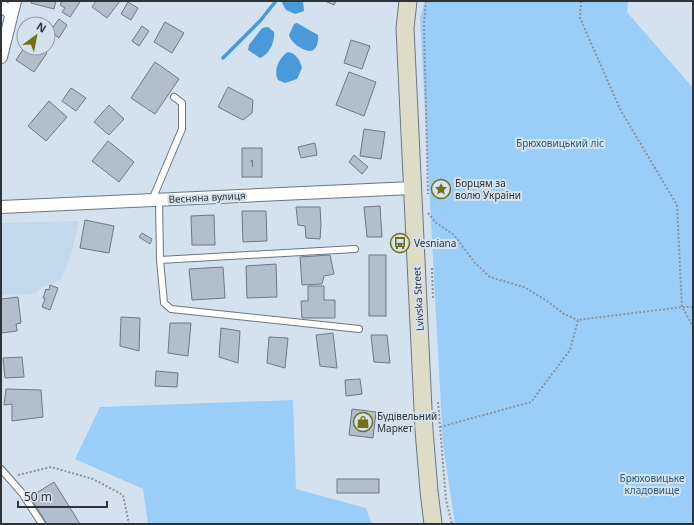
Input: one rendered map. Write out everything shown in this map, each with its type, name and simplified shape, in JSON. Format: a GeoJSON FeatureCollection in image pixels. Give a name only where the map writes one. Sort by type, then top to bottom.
{"type":"FeatureCollection","features":[{"type":"Feature","properties":{"kind":"main road","name":"Lvivska Street"},"geometry":{"type":"LineString","coordinates":[[408,1],[404,28],[420,187],[432,429],[433,524]]}},
{"type":"Feature","properties":{"kind":"street"},"geometry":{"type":"LineString","coordinates":[[1,57],[15,1]]}},
{"type":"Feature","properties":{"kind":"street"},"geometry":{"type":"LineString","coordinates":[[1,6],[11,13]]}},
{"type":"Feature","properties":{"kind":"street","name":"Весняна вулиця"},"geometry":{"type":"LineString","coordinates":[[1,206],[420,187]]}},
{"type":"Feature","properties":{"kind":"lane"},"geometry":{"type":"LineString","coordinates":[[174,97],[182,103],[182,129],[155,200],[164,303],[171,310],[359,329]]}},
{"type":"Feature","properties":{"kind":"lane"},"geometry":{"type":"LineString","coordinates":[[160,260],[355,249]]}},
{"type":"Feature","properties":{"kind":"lane"},"geometry":{"type":"LineString","coordinates":[[1,469],[22,493],[42,524]]}},
{"type":"Feature","properties":{"kind":"path"},"geometry":{"type":"LineString","coordinates":[[420,187],[424,24],[426,1]]}},
{"type":"Feature","properties":{"kind":"path"},"geometry":{"type":"LineString","coordinates":[[581,1],[580,18],[621,111],[677,205],[682,307],[693,326]]}},
{"type":"Feature","properties":{"kind":"path"},"geometry":{"type":"LineString","coordinates":[[428,218],[428,213],[435,222],[454,235],[475,263],[490,277],[524,287],[547,301],[564,314],[578,320],[682,307],[693,307]]}},
{"type":"Feature","properties":{"kind":"path"},"geometry":{"type":"LineString","coordinates":[[432,264],[434,287],[433,302]]}},
{"type":"Feature","properties":{"kind":"path"},"geometry":{"type":"LineString","coordinates":[[432,429],[531,402],[570,350],[578,320]]}},
{"type":"Feature","properties":{"kind":"path"},"geometry":{"type":"LineString","coordinates":[[438,396],[432,429],[452,524]]}},
{"type":"Feature","properties":{"kind":"path"},"geometry":{"type":"LineString","coordinates":[[9,478],[51,467],[93,479],[123,495],[129,524]]}},
{"type":"Feature","properties":{"kind":"shaded area"},"geometry":{"type":"Polygon","coordinates":[[[281,1],[303,1],[304,11],[295,14],[286,10],[281,1]]]}},
{"type":"Feature","properties":{"kind":"shaded area"},"geometry":{"type":"Polygon","coordinates":[[[297,23],[318,35],[317,45],[312,51],[307,51],[301,48],[290,38],[289,35],[294,24],[297,23]]]}},
{"type":"Feature","properties":{"kind":"shaded area"},"geometry":{"type":"Polygon","coordinates":[[[268,27],[274,32],[274,39],[267,54],[260,58],[248,50],[249,45],[262,28],[268,27]]]}},
{"type":"Feature","properties":{"kind":"shaded area"},"geometry":{"type":"Polygon","coordinates":[[[288,52],[297,57],[302,68],[297,79],[285,83],[278,80],[276,73],[278,64],[282,57],[288,52]]]}},
{"type":"Feature","properties":{"kind":"shaded area"},"geometry":{"type":"Polygon","coordinates":[[[79,221],[72,252],[60,281],[42,287],[35,294],[1,295],[1,223],[79,221]]]}},
{"type":"Feature","properties":{"kind":"green space","name":"Брюховицький ліс"},"geometry":{"type":"Polygon","coordinates":[[[425,1],[628,1],[627,12],[693,88],[693,524],[455,524],[443,445],[420,17],[425,1]]]}},
{"type":"Feature","properties":{"kind":"green space"},"geometry":{"type":"Polygon","coordinates":[[[293,400],[296,489],[366,508],[372,524],[148,524],[143,489],[75,459],[100,407],[293,400]]]}},
{"type":"Feature","properties":{"kind":"building"},"geometry":{"type":"Polygon","coordinates":[[[32,1],[56,1],[54,9],[31,3],[32,1]]]}},
{"type":"Feature","properties":{"kind":"building"},"geometry":{"type":"Polygon","coordinates":[[[62,1],[80,2],[70,17],[62,12],[65,8],[60,5],[62,1]]]}},
{"type":"Feature","properties":{"kind":"building"},"geometry":{"type":"Polygon","coordinates":[[[96,1],[120,1],[107,18],[92,7],[96,1]]]}},
{"type":"Feature","properties":{"kind":"building"},"geometry":{"type":"Polygon","coordinates":[[[325,1],[336,1],[334,5],[325,1]]]}},
{"type":"Feature","properties":{"kind":"building"},"geometry":{"type":"Polygon","coordinates":[[[128,2],[138,8],[131,20],[121,14],[128,2]]]}},
{"type":"Feature","properties":{"kind":"building"},"geometry":{"type":"Polygon","coordinates":[[[59,19],[67,25],[59,38],[56,36],[56,23],[59,19]]]}},
{"type":"Feature","properties":{"kind":"building"},"geometry":{"type":"Polygon","coordinates":[[[165,22],[184,33],[172,53],[154,42],[165,22]]]}},
{"type":"Feature","properties":{"kind":"building"},"geometry":{"type":"Polygon","coordinates":[[[142,26],[149,31],[139,46],[132,41],[142,26]]]}},
{"type":"Feature","properties":{"kind":"building"},"geometry":{"type":"Polygon","coordinates":[[[351,40],[370,46],[362,69],[344,63],[351,40]]]}},
{"type":"Feature","properties":{"kind":"building"},"geometry":{"type":"Polygon","coordinates":[[[19,56],[45,56],[34,72],[16,60],[19,56]]]}},
{"type":"Feature","properties":{"kind":"building"},"geometry":{"type":"Polygon","coordinates":[[[155,62],[179,79],[155,114],[131,98],[155,62]]]}},
{"type":"Feature","properties":{"kind":"building"},"geometry":{"type":"Polygon","coordinates":[[[349,72],[376,82],[364,116],[336,105],[349,72]]]}},
{"type":"Feature","properties":{"kind":"building"},"geometry":{"type":"Polygon","coordinates":[[[228,87],[253,100],[252,113],[243,120],[218,107],[228,87]]]}},
{"type":"Feature","properties":{"kind":"building"},"geometry":{"type":"Polygon","coordinates":[[[71,88],[86,98],[76,111],[62,101],[71,88]]]}},
{"type":"Feature","properties":{"kind":"building"},"geometry":{"type":"Polygon","coordinates":[[[49,101],[67,117],[46,141],[28,126],[49,101]]]}},
{"type":"Feature","properties":{"kind":"building"},"geometry":{"type":"Polygon","coordinates":[[[109,105],[124,119],[109,135],[94,122],[109,105]]]}},
{"type":"Feature","properties":{"kind":"building"},"geometry":{"type":"Polygon","coordinates":[[[364,129],[385,132],[381,159],[360,156],[364,129]]]}},
{"type":"Feature","properties":{"kind":"building"},"geometry":{"type":"Polygon","coordinates":[[[108,141],[134,162],[119,182],[92,161],[108,141]]]}},
{"type":"Feature","properties":{"kind":"building"},"geometry":{"type":"Polygon","coordinates":[[[315,143],[317,155],[301,158],[298,147],[315,143]]]}},
{"type":"Feature","properties":{"kind":"building"},"geometry":{"type":"Polygon","coordinates":[[[242,148],[262,148],[262,177],[242,177],[242,148]]]}},
{"type":"Feature","properties":{"kind":"building"},"geometry":{"type":"Polygon","coordinates":[[[354,155],[368,167],[362,174],[349,162],[354,155]]]}},
{"type":"Feature","properties":{"kind":"building"},"geometry":{"type":"Polygon","coordinates":[[[380,206],[382,237],[367,237],[364,207],[380,206]]]}},
{"type":"Feature","properties":{"kind":"building"},"geometry":{"type":"Polygon","coordinates":[[[296,207],[320,207],[320,239],[306,238],[305,226],[298,225],[296,207]]]}},
{"type":"Feature","properties":{"kind":"building"},"geometry":{"type":"Polygon","coordinates":[[[242,211],[266,211],[267,241],[243,242],[242,211]]]}},
{"type":"Feature","properties":{"kind":"building"},"geometry":{"type":"Polygon","coordinates":[[[214,215],[215,245],[192,245],[191,216],[214,215]]]}},
{"type":"Feature","properties":{"kind":"building"},"geometry":{"type":"Polygon","coordinates":[[[85,220],[114,226],[109,253],[80,248],[85,220]]]}},
{"type":"Feature","properties":{"kind":"building"},"geometry":{"type":"Polygon","coordinates":[[[142,233],[152,239],[150,244],[139,237],[142,233]]]}},
{"type":"Feature","properties":{"kind":"building"},"geometry":{"type":"Polygon","coordinates":[[[330,255],[334,274],[324,276],[322,284],[302,285],[300,257],[330,255]]]}},
{"type":"Feature","properties":{"kind":"building"},"geometry":{"type":"Polygon","coordinates":[[[369,255],[386,255],[386,316],[369,316],[369,255]]]}},
{"type":"Feature","properties":{"kind":"building"},"geometry":{"type":"Polygon","coordinates":[[[276,264],[277,297],[247,298],[246,266],[276,264]]]}},
{"type":"Feature","properties":{"kind":"building"},"geometry":{"type":"Polygon","coordinates":[[[223,267],[225,298],[192,300],[189,269],[223,267]]]}},
{"type":"Feature","properties":{"kind":"building"},"geometry":{"type":"Polygon","coordinates":[[[50,285],[58,288],[50,310],[42,307],[46,289],[49,290],[50,285]]]}},
{"type":"Feature","properties":{"kind":"building"},"geometry":{"type":"Polygon","coordinates":[[[308,286],[324,286],[324,300],[335,300],[335,318],[302,318],[301,301],[308,301],[308,286]]]}},
{"type":"Feature","properties":{"kind":"building"},"geometry":{"type":"Polygon","coordinates":[[[18,297],[21,323],[16,324],[17,331],[1,333],[1,299],[18,297]]]}},
{"type":"Feature","properties":{"kind":"building"},"geometry":{"type":"Polygon","coordinates":[[[121,317],[140,318],[139,351],[120,346],[121,317]]]}},
{"type":"Feature","properties":{"kind":"building"},"geometry":{"type":"Polygon","coordinates":[[[170,323],[191,323],[188,356],[168,353],[170,323]]]}},
{"type":"Feature","properties":{"kind":"building"},"geometry":{"type":"Polygon","coordinates":[[[221,328],[240,331],[238,363],[219,357],[221,328]]]}},
{"type":"Feature","properties":{"kind":"building"},"geometry":{"type":"Polygon","coordinates":[[[333,333],[337,368],[320,366],[316,335],[333,333]]]}},
{"type":"Feature","properties":{"kind":"building"},"geometry":{"type":"Polygon","coordinates":[[[371,335],[387,335],[390,363],[374,362],[371,335]]]}},
{"type":"Feature","properties":{"kind":"building"},"geometry":{"type":"Polygon","coordinates":[[[269,337],[288,338],[285,368],[267,363],[269,337]]]}},
{"type":"Feature","properties":{"kind":"building"},"geometry":{"type":"Polygon","coordinates":[[[22,357],[24,377],[5,378],[3,358],[22,357]]]}},
{"type":"Feature","properties":{"kind":"building"},"geometry":{"type":"Polygon","coordinates":[[[156,371],[178,373],[177,387],[155,386],[156,371]]]}},
{"type":"Feature","properties":{"kind":"building"},"geometry":{"type":"Polygon","coordinates":[[[360,379],[362,394],[346,396],[345,380],[360,379]]]}},
{"type":"Feature","properties":{"kind":"building"},"geometry":{"type":"Polygon","coordinates":[[[6,389],[41,390],[43,417],[12,421],[12,404],[4,405],[6,389]]]}},
{"type":"Feature","properties":{"kind":"building"},"geometry":{"type":"Polygon","coordinates":[[[352,409],[376,412],[373,438],[349,435],[352,409]]]}},
{"type":"Feature","properties":{"kind":"building"},"geometry":{"type":"Polygon","coordinates":[[[337,479],[379,479],[379,493],[337,493],[337,479]]]}},
{"type":"Feature","properties":{"kind":"building"},"geometry":{"type":"Polygon","coordinates":[[[54,482],[80,524],[47,524],[30,497],[54,482]]]}},
{"type":"Feature","properties":{"kind":"waterway"},"geometry":{"type":"LineString","coordinates":[[223,58],[260,21],[276,1]]}},
{"type":"Feature","properties":{"kind":"place","name":"Борцям за волю України"},"geometry":{"type":"Point","coordinates":[441,189]}},
{"type":"Feature","properties":{"kind":"place","name":"Vesniana"},"geometry":{"type":"Point","coordinates":[400,243]}},
{"type":"Feature","properties":{"kind":"place","name":"Будівельний Маркет"},"geometry":{"type":"Point","coordinates":[363,422]}},
{"type":"Feature","properties":{"kind":"park label","name":"Брюховицьке кладовище"},"geometry":{"type":"Point","coordinates":[652,484]}}]}
